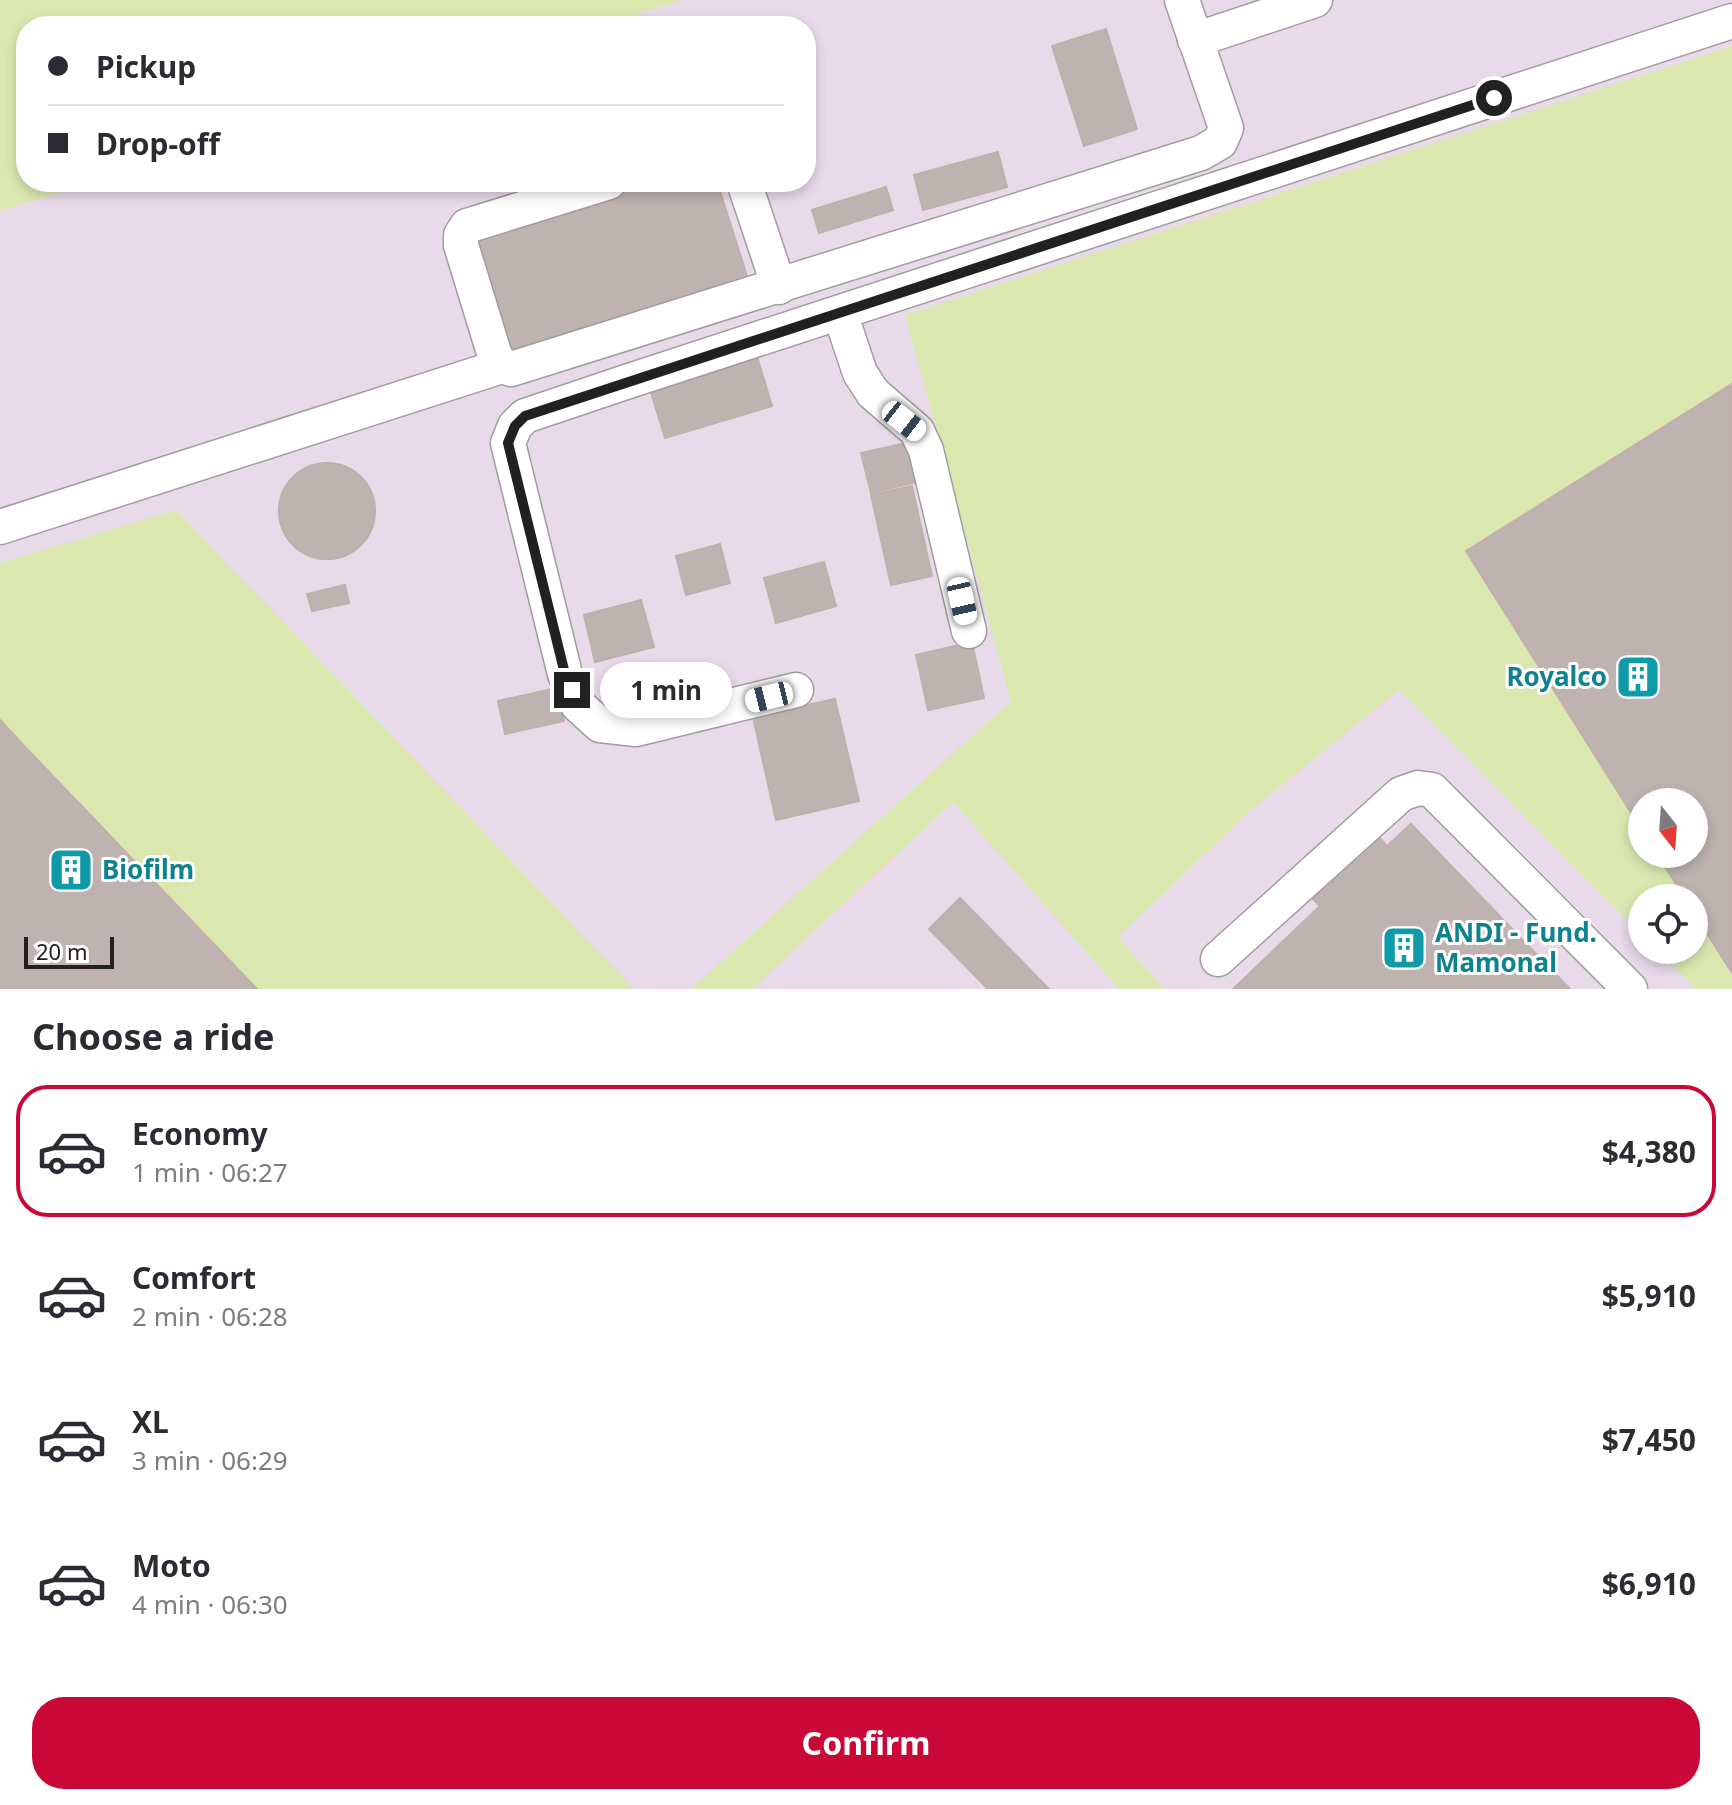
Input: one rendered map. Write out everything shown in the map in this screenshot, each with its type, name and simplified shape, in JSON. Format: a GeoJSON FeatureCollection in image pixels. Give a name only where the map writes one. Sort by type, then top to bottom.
{"type":"FeatureCollection","features":[{"type":"Feature","properties":{"kind":"lane"},"geometry":{"type":"LineString","coordinates":[[0,527],[502,366],[511,369],[1201,153],[1220,142],[1226,128],[1194,12],[1315,0]]}},
{"type":"Feature","properties":{"kind":"lane"},"geometry":{"type":"LineString","coordinates":[[796,690],[636,729],[600,725],[578,705],[565,674],[508,443],[515,426],[525,416],[1732,21]]}},
{"type":"Feature","properties":{"kind":"lane"},"geometry":{"type":"LineString","coordinates":[[502,366],[495,356],[461,245],[461,235],[467,226],[577,192]]}},
{"type":"Feature","properties":{"kind":"lane"},"geometry":{"type":"LineString","coordinates":[[747,192],[779,287]]}},
{"type":"Feature","properties":{"kind":"lane"},"geometry":{"type":"LineString","coordinates":[[840,313],[860,373],[873,393],[917,431],[926,450],[969,631]]}},
{"type":"Feature","properties":{"kind":"lane"},"geometry":{"type":"LineString","coordinates":[[1218,959],[1401,794],[1418,788],[1432,790],[1630,989]]}},
{"type":"Feature","properties":{"kind":"shaded area"},"geometry":{"type":"Polygon","coordinates":[[[683,0],[1732,0],[1732,989],[0,989],[0,211],[62,192],[816,192],[816,16],[631,16],[683,0]]]}},
{"type":"Feature","properties":{"kind":"green space"},"geometry":{"type":"Polygon","coordinates":[[[0,0],[683,0],[631,16],[16,16],[16,192],[62,192],[0,211],[0,0]]]}},
{"type":"Feature","properties":{"kind":"green space"},"geometry":{"type":"Polygon","coordinates":[[[1732,46],[1732,384],[1466,551],[1628,808],[1628,868],[1666,868],[1676,884],[1628,884],[1628,921],[1399,690],[1250,811],[1118,937],[1165,989],[1119,989],[953,802],[752,989],[691,989],[1011,701],[905,315],[1732,46]]]}},
{"type":"Feature","properties":{"kind":"green space"},"geometry":{"type":"Polygon","coordinates":[[[176,510],[634,989],[257,989],[0,720],[0,563],[176,510]]]}},
{"type":"Feature","properties":{"kind":"green space"},"geometry":{"type":"Polygon","coordinates":[[[1708,935],[1732,973],[1732,989],[1696,989],[1671,964],[1708,964],[1708,935]]]}},
{"type":"Feature","properties":{"kind":"building"},"geometry":{"type":"Polygon","coordinates":[[[1106,29],[1137,129],[1084,146],[1052,46],[1106,29]]]}},
{"type":"Feature","properties":{"kind":"building"},"geometry":{"type":"Polygon","coordinates":[[[998,152],[1007,187],[923,210],[914,175],[998,152]]]}},
{"type":"Feature","properties":{"kind":"building"},"geometry":{"type":"Polygon","coordinates":[[[886,187],[893,210],[819,233],[812,210],[886,187]]]}},
{"type":"Feature","properties":{"kind":"building"},"geometry":{"type":"Polygon","coordinates":[[[621,192],[720,192],[748,279],[507,355],[470,240],[621,192]]]}},
{"type":"Feature","properties":{"kind":"building"},"geometry":{"type":"Polygon","coordinates":[[[756,353],[772,406],[665,438],[649,386],[756,353]]]}},
{"type":"Feature","properties":{"kind":"building","name":"Royalco"},"geometry":{"type":"Polygon","coordinates":[[[1732,384],[1732,973],[1708,935],[1708,884],[1676,884],[1666,868],[1708,868],[1708,788],[1628,788],[1628,808],[1466,551],[1732,384]]]}},
{"type":"Feature","properties":{"kind":"building"},"geometry":{"type":"Polygon","coordinates":[[[911,442],[921,481],[871,493],[861,453],[911,442]]]}},
{"type":"Feature","properties":{"kind":"building"},"geometry":{"type":"Polygon","coordinates":[[[318,463],[336,463],[354,471],[367,484],[375,502],[372,530],[354,551],[336,559],[318,559],[300,551],[287,538],[279,520],[279,502],[287,484],[300,471],[318,463]]]}},
{"type":"Feature","properties":{"kind":"building"},"geometry":{"type":"Polygon","coordinates":[[[912,486],[932,576],[891,585],[871,495],[912,486]]]}},
{"type":"Feature","properties":{"kind":"building"},"geometry":{"type":"Polygon","coordinates":[[[720,544],[730,583],[686,595],[676,556],[720,544]]]}},
{"type":"Feature","properties":{"kind":"building"},"geometry":{"type":"Polygon","coordinates":[[[824,562],[836,606],[776,623],[764,578],[824,562]]]}},
{"type":"Feature","properties":{"kind":"building"},"geometry":{"type":"Polygon","coordinates":[[[345,585],[349,603],[312,611],[307,594],[345,585]]]}},
{"type":"Feature","properties":{"kind":"building"},"geometry":{"type":"Polygon","coordinates":[[[641,600],[654,647],[595,662],[584,615],[641,600]]]}},
{"type":"Feature","properties":{"kind":"building"},"geometry":{"type":"Polygon","coordinates":[[[972,642],[984,698],[928,710],[916,655],[972,642]]]}},
{"type":"Feature","properties":{"kind":"building"},"geometry":{"type":"Polygon","coordinates":[[[557,688],[564,721],[505,734],[498,701],[557,688]]]}},
{"type":"Feature","properties":{"kind":"building"},"geometry":{"type":"Polygon","coordinates":[[[835,699],[859,801],[776,820],[753,717],[835,699]]]}},
{"type":"Feature","properties":{"kind":"building","name":"Biofilm"},"geometry":{"type":"Polygon","coordinates":[[[0,720],[28,750],[257,989],[0,989],[0,720]]]}},
{"type":"Feature","properties":{"kind":"building","name":"ANDI - Fund. Mamonal"},"geometry":{"type":"Polygon","coordinates":[[[1411,824],[1570,989],[1233,989],[1320,906],[1312,898],[1377,835],[1387,846],[1411,824]]]}},
{"type":"Feature","properties":{"kind":"building"},"geometry":{"type":"Polygon","coordinates":[[[960,898],[1049,989],[988,989],[929,929],[960,898]]]}},
{"type":"Feature","properties":{"kind":"place","name":"Royalco"},"geometry":{"type":"Point","coordinates":[1638,677]}},
{"type":"Feature","properties":{"kind":"place","name":"Biofilm"},"geometry":{"type":"Point","coordinates":[71,870]}},
{"type":"Feature","properties":{"kind":"place","name":"ANDI - Fund. Mamonal"},"geometry":{"type":"Point","coordinates":[1404,948]}},
{"type":"Feature","properties":{"kind":"route"},"geometry":{"type":"LineString","coordinates":[[572,690],[565,674],[508,443],[515,426],[525,416],[1494,98]]}}]}
